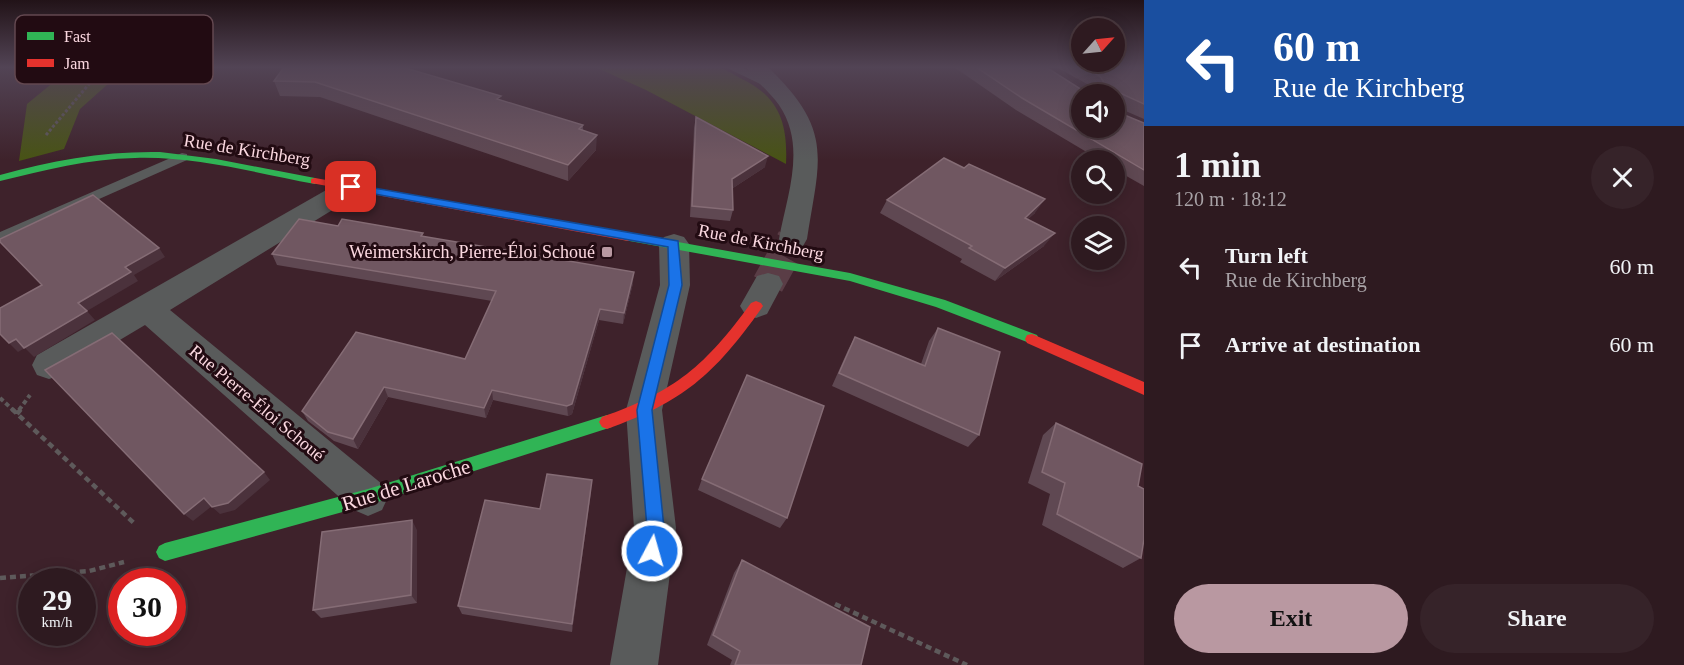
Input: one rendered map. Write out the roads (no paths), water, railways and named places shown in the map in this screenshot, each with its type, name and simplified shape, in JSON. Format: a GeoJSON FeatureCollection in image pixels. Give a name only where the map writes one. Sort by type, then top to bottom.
{"type":"FeatureCollection","features":[{"type":"Feature","properties":{"kind":"main road","name":"Rue de Kirchberg"},"geometry":{"type":"LineString","coordinates":[[0,178],[36,167],[89,157],[138,154],[182,157],[674,244],[850,277],[940,303],[1079,358],[1144,389]]}},
{"type":"Feature","properties":{"kind":"main road","name":"Rue de Laroche"},"geometry":{"type":"LineString","coordinates":[[165,552],[368,497],[644,410],[684,387],[725,350],[762,295]]}},
{"type":"Feature","properties":{"kind":"street"},"geometry":{"type":"LineString","coordinates":[[785,98],[796,114],[807,147],[793,239]]}},
{"type":"Feature","properties":{"kind":"street"},"geometry":{"type":"LineString","coordinates":[[49,365],[351,187]]}},
{"type":"Feature","properties":{"kind":"street"},"geometry":{"type":"LineString","coordinates":[[634,665],[655,528],[644,410],[675,285],[674,244]]}},
{"type":"Feature","properties":{"kind":"street","name":"Rue Pierre-Éloi Schoué"},"geometry":{"type":"LineString","coordinates":[[147,309],[368,497]]}},
{"type":"Feature","properties":{"kind":"lane"},"geometry":{"type":"LineString","coordinates":[[0,238],[182,157]]}},
{"type":"Feature","properties":{"kind":"tunnel"},"geometry":{"type":"LineString","coordinates":[[768,284],[793,239]]}},
{"type":"Feature","properties":{"kind":"place","name":"Weimerskirch, Pierre-Éloi Schoué"},"geometry":{"type":"Point","coordinates":[607,252]}}]}
